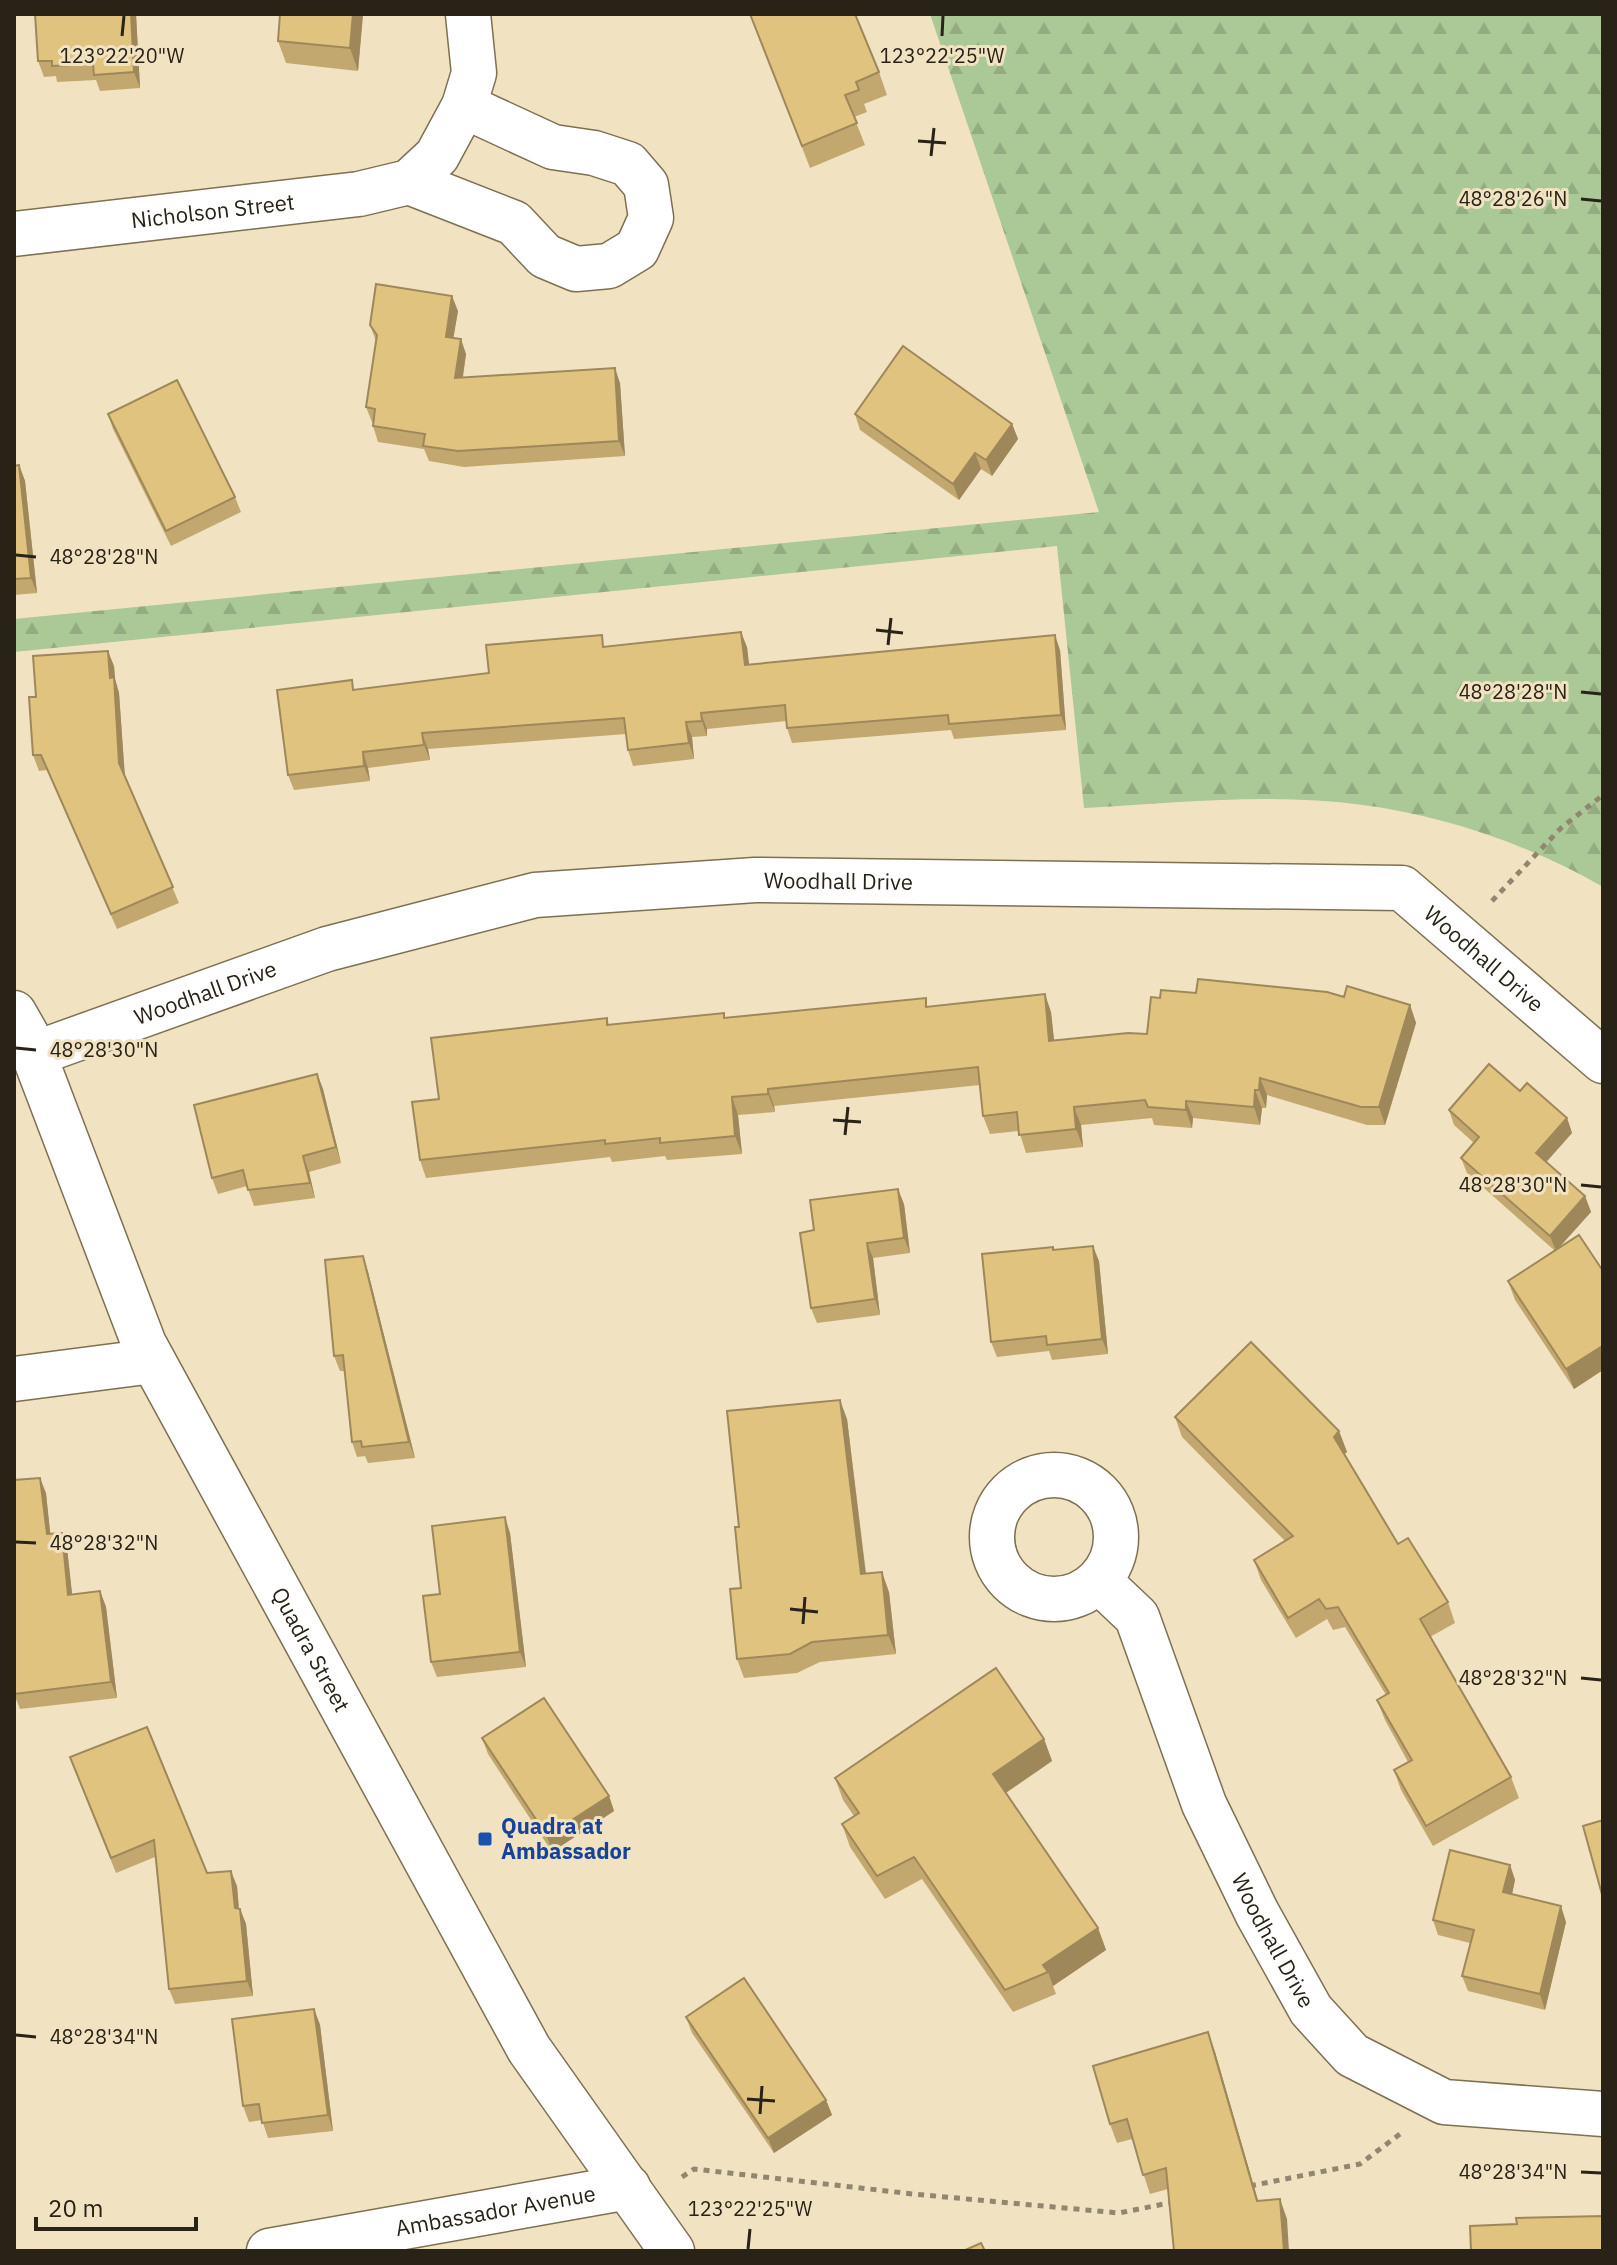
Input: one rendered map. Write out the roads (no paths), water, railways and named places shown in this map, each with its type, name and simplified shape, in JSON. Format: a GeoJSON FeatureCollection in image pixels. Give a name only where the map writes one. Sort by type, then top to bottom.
{"type":"FeatureCollection","features":[{"type":"Feature","properties":{"kind":"street"},"geometry":{"type":"LineString","coordinates":[[464,106],[553,147],[594,153],[628,164],[646,185],[651,218],[637,249],[609,266],[576,269],[545,256],[514,223],[409,182],[437,156],[464,106],[474,73],[468,14]]}},
{"type":"Feature","properties":{"kind":"street","name":"Nicholson Street"},"geometry":{"type":"LineString","coordinates":[[14,234],[359,194],[409,182]]}},
{"type":"Feature","properties":{"kind":"street","name":"Woodhall Drive"},"geometry":{"type":"LineString","coordinates":[[34,1054],[327,949],[535,895],[755,880],[1402,888],[1603,1061]]}},
{"type":"Feature","properties":{"kind":"street","name":"Quadra Street"},"geometry":{"type":"LineString","coordinates":[[14,1013],[34,1054],[153,1361],[529,2049],[672,2251]]}},
{"type":"Feature","properties":{"kind":"street"},"geometry":{"type":"LineString","coordinates":[[14,1379],[153,1361]]}},
{"type":"Feature","properties":{"kind":"street","name":"Woodhall Drive"},"geometry":{"type":"LineString","coordinates":[[1099,1581],[1137,1617],[1204,1804],[1257,1913],[1311,2010],[1352,2055],[1444,2102],[1603,2114]]}},
{"type":"Feature","properties":{"kind":"street","name":"Ambassador Avenue"},"geometry":{"type":"LineString","coordinates":[[269,2251],[634,2195]]}},
{"type":"Feature","properties":{"kind":"place","name":"Quadra at Ambassador"},"geometry":{"type":"Point","coordinates":[485,1839]}}]}
